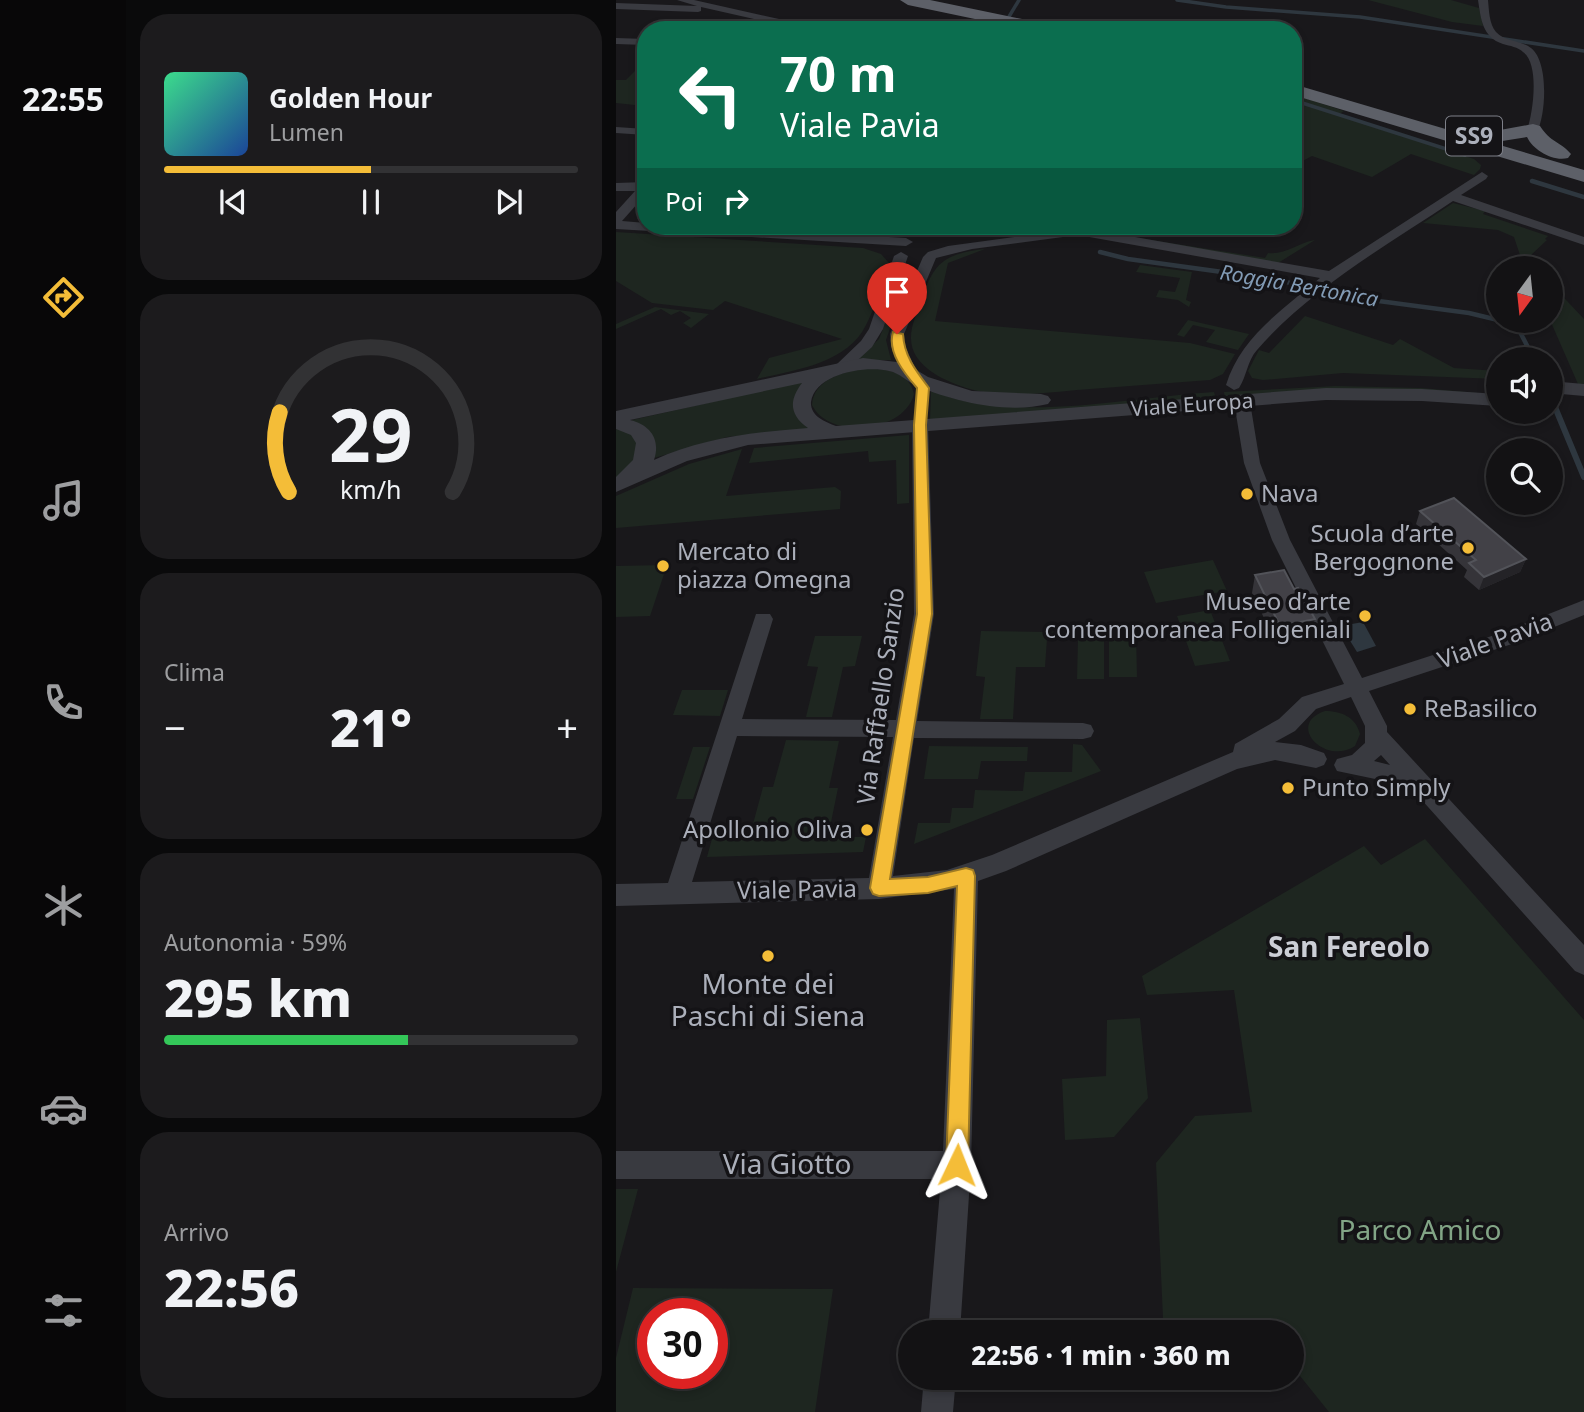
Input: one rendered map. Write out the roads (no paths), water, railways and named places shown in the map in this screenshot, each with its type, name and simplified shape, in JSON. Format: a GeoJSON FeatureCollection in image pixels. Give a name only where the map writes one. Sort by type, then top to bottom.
{"type":"FeatureCollection","features":[{"type":"Feature","properties":{"kind":"highway"},"geometry":{"type":"LineString","coordinates":[[900,1],[997,21]]}},
{"type":"Feature","properties":{"kind":"highway","name":"SS9"},"geometry":{"type":"LineString","coordinates":[[1302,86],[1584,176]]}},
{"type":"Feature","properties":{"kind":"highway","name":"SS9"},"geometry":{"type":"LineString","coordinates":[[1302,91],[1584,169]]}},
{"type":"Feature","properties":{"kind":"highway"},"geometry":{"type":"LineString","coordinates":[[1370,108],[1496,136],[1584,161]]}},
{"type":"Feature","properties":{"kind":"highway"},"geometry":{"type":"LineString","coordinates":[[1370,108],[1406,129],[1584,186]]}},
{"type":"Feature","properties":{"kind":"highway"},"geometry":{"type":"LineString","coordinates":[[1496,136],[1533,130],[1539,142],[1561,154]]}},
{"type":"Feature","properties":{"kind":"street"},"geometry":{"type":"LineString","coordinates":[[682,0],[762,21]]}},
{"type":"Feature","properties":{"kind":"street"},"geometry":{"type":"LineString","coordinates":[[1483,0],[1488,29],[1495,36],[1528,50],[1536,59],[1538,98],[1533,130]]}},
{"type":"Feature","properties":{"kind":"street"},"geometry":{"type":"LineString","coordinates":[[616,6],[718,8]]}},
{"type":"Feature","properties":{"kind":"street"},"geometry":{"type":"LineString","coordinates":[[616,41],[637,42]]}},
{"type":"Feature","properties":{"kind":"street"},"geometry":{"type":"LineString","coordinates":[[616,131],[637,132]]}},
{"type":"Feature","properties":{"kind":"street"},"geometry":{"type":"LineString","coordinates":[[1345,765],[1358,762],[1376,747],[1376,726],[1281,540],[1252,463],[1238,393],[1240,365],[1264,332],[1331,276],[1482,176]]}},
{"type":"Feature","properties":{"kind":"street"},"geometry":{"type":"LineString","coordinates":[[616,187],[637,188]]}},
{"type":"Feature","properties":{"kind":"street"},"geometry":{"type":"LineString","coordinates":[[1452,196],[1584,241]]}},
{"type":"Feature","properties":{"kind":"street"},"geometry":{"type":"LineString","coordinates":[[616,222],[637,197]]}},
{"type":"Feature","properties":{"kind":"street"},"geometry":{"type":"LineString","coordinates":[[616,222],[637,224]]}},
{"type":"Feature","properties":{"kind":"street"},"geometry":{"type":"LineString","coordinates":[[797,235],[859,239],[901,250],[915,259],[929,247]]}},
{"type":"Feature","properties":{"kind":"street"},"geometry":{"type":"LineString","coordinates":[[901,250],[962,246],[1048,235]]}},
{"type":"Feature","properties":{"kind":"street"},"geometry":{"type":"LineString","coordinates":[[1099,235],[1331,276]]}},
{"type":"Feature","properties":{"kind":"street"},"geometry":{"type":"LineString","coordinates":[[623,481],[680,456],[725,444],[887,428],[920,415],[923,396],[898,346],[897,334],[929,247]]}},
{"type":"Feature","properties":{"kind":"street"},"geometry":{"type":"LineString","coordinates":[[834,432],[810,420],[803,412],[801,403],[811,385],[838,369],[867,344],[876,329],[901,250]]}},
{"type":"Feature","properties":{"kind":"street","name":"Viale Europa"},"geometry":{"type":"LineString","coordinates":[[616,418],[871,363],[898,367],[914,376],[972,397],[1014,401],[1238,393],[1486,399]]}},
{"type":"Feature","properties":{"kind":"street","name":"Viale Europa"},"geometry":{"type":"LineString","coordinates":[[920,415],[1238,393],[1393,379],[1486,383]]}},
{"type":"Feature","properties":{"kind":"street"},"geometry":{"type":"LineString","coordinates":[[1563,396],[1584,390]]}},
{"type":"Feature","properties":{"kind":"street","name":"Via Raffaello Sanzio"},"geometry":{"type":"LineString","coordinates":[[879,888],[925,614],[920,415]]}},
{"type":"Feature","properties":{"kind":"street"},"geometry":{"type":"LineString","coordinates":[[616,423],[642,433],[648,443],[648,454],[641,466],[623,481]]}},
{"type":"Feature","properties":{"kind":"street","name":"Viale Pavia"},"geometry":{"type":"LineString","coordinates":[[1208,771],[1294,719],[1300,709],[1309,703],[1540,627],[1584,607]]}},
{"type":"Feature","properties":{"kind":"street"},"geometry":{"type":"LineString","coordinates":[[677,892],[763,619]]}},
{"type":"Feature","properties":{"kind":"street","name":"Viale Pavia"},"geometry":{"type":"LineString","coordinates":[[1369,714],[1367,704],[1375,692],[1404,673]]}},
{"type":"Feature","properties":{"kind":"street"},"geometry":{"type":"LineString","coordinates":[[1322,699],[1348,702],[1369,714]]}},
{"type":"Feature","properties":{"kind":"street"},"geometry":{"type":"LineString","coordinates":[[1294,719],[1293,730],[1297,740],[1304,751],[1316,759],[1372,768],[1396,776],[1436,799]]}},
{"type":"Feature","properties":{"kind":"street"},"geometry":{"type":"LineString","coordinates":[[729,727],[1083,731]]}},
{"type":"Feature","properties":{"kind":"street"},"geometry":{"type":"LineString","coordinates":[[1378,737],[1581,956]]}},
{"type":"Feature","properties":{"kind":"street","name":"Viale Pavia"},"geometry":{"type":"LineString","coordinates":[[616,895],[928,885],[966,876],[1233,761],[1275,751],[1316,759]]}},
{"type":"Feature","properties":{"kind":"street"},"geometry":{"type":"LineString","coordinates":[[945,1320],[957,1165],[966,876]]}},
{"type":"Feature","properties":{"kind":"street","name":"Via Giotto"},"geometry":{"type":"LineString","coordinates":[[616,1165],[957,1165]]}},
{"type":"Feature","properties":{"kind":"street"},"geometry":{"type":"LineString","coordinates":[[937,1412],[939,1390]]}},
{"type":"Feature","properties":{"kind":"waterway","name":"Roggia Bertonica"},"geometry":{"type":"LineString","coordinates":[[1006,21],[1019,0]]}},
{"type":"Feature","properties":{"kind":"waterway"},"geometry":{"type":"LineString","coordinates":[[1177,0],[1226,7],[1360,17],[1584,51]]}},
{"type":"Feature","properties":{"kind":"waterway"},"geometry":{"type":"LineString","coordinates":[[1302,103],[1465,155]]}},
{"type":"Feature","properties":{"kind":"waterway"},"geometry":{"type":"LineString","coordinates":[[1532,181],[1584,197]]}},
{"type":"Feature","properties":{"kind":"waterway","name":"Roggia Bertonica"},"geometry":{"type":"LineString","coordinates":[[1100,252],[1128,259],[1273,279],[1356,298],[1486,317]]}},
{"type":"Feature","properties":{"kind":"waterway","name":"Roggia Bertonica"},"geometry":{"type":"LineString","coordinates":[[1521,333],[1528,347]]}},
{"type":"Feature","properties":{"kind":"waterway","name":"Roggia Bertonica"},"geometry":{"type":"LineString","coordinates":[[1562,424],[1584,477]]}},
{"type":"Feature","properties":{"kind":"place","name":"Nava"},"geometry":{"type":"Point","coordinates":[1247,494]}},
{"type":"Feature","properties":{"kind":"place","name":"Scuola d’arte Bergognone"},"geometry":{"type":"Point","coordinates":[1468,548]}},
{"type":"Feature","properties":{"kind":"place","name":"Mercato di piazza Omegna"},"geometry":{"type":"Point","coordinates":[663,566]}},
{"type":"Feature","properties":{"kind":"place","name":"Museo d’arte contemporanea Folligeniali"},"geometry":{"type":"Point","coordinates":[1365,616]}},
{"type":"Feature","properties":{"kind":"place","name":"ReBasilico"},"geometry":{"type":"Point","coordinates":[1410,709]}},
{"type":"Feature","properties":{"kind":"place","name":"Punto Simply"},"geometry":{"type":"Point","coordinates":[1288,788]}},
{"type":"Feature","properties":{"kind":"place","name":"Apollonio Oliva"},"geometry":{"type":"Point","coordinates":[867,830]}},
{"type":"Feature","properties":{"kind":"place","name":"Monte dei Paschi di Siena"},"geometry":{"type":"Point","coordinates":[768,956]}},
{"type":"Feature","properties":{"kind":"district","name":"San Fereolo"},"geometry":{"type":"Point","coordinates":[1349,947]}},
{"type":"Feature","properties":{"kind":"park label","name":"Parco Amico"},"geometry":{"type":"Point","coordinates":[1420,1230]}}]}
